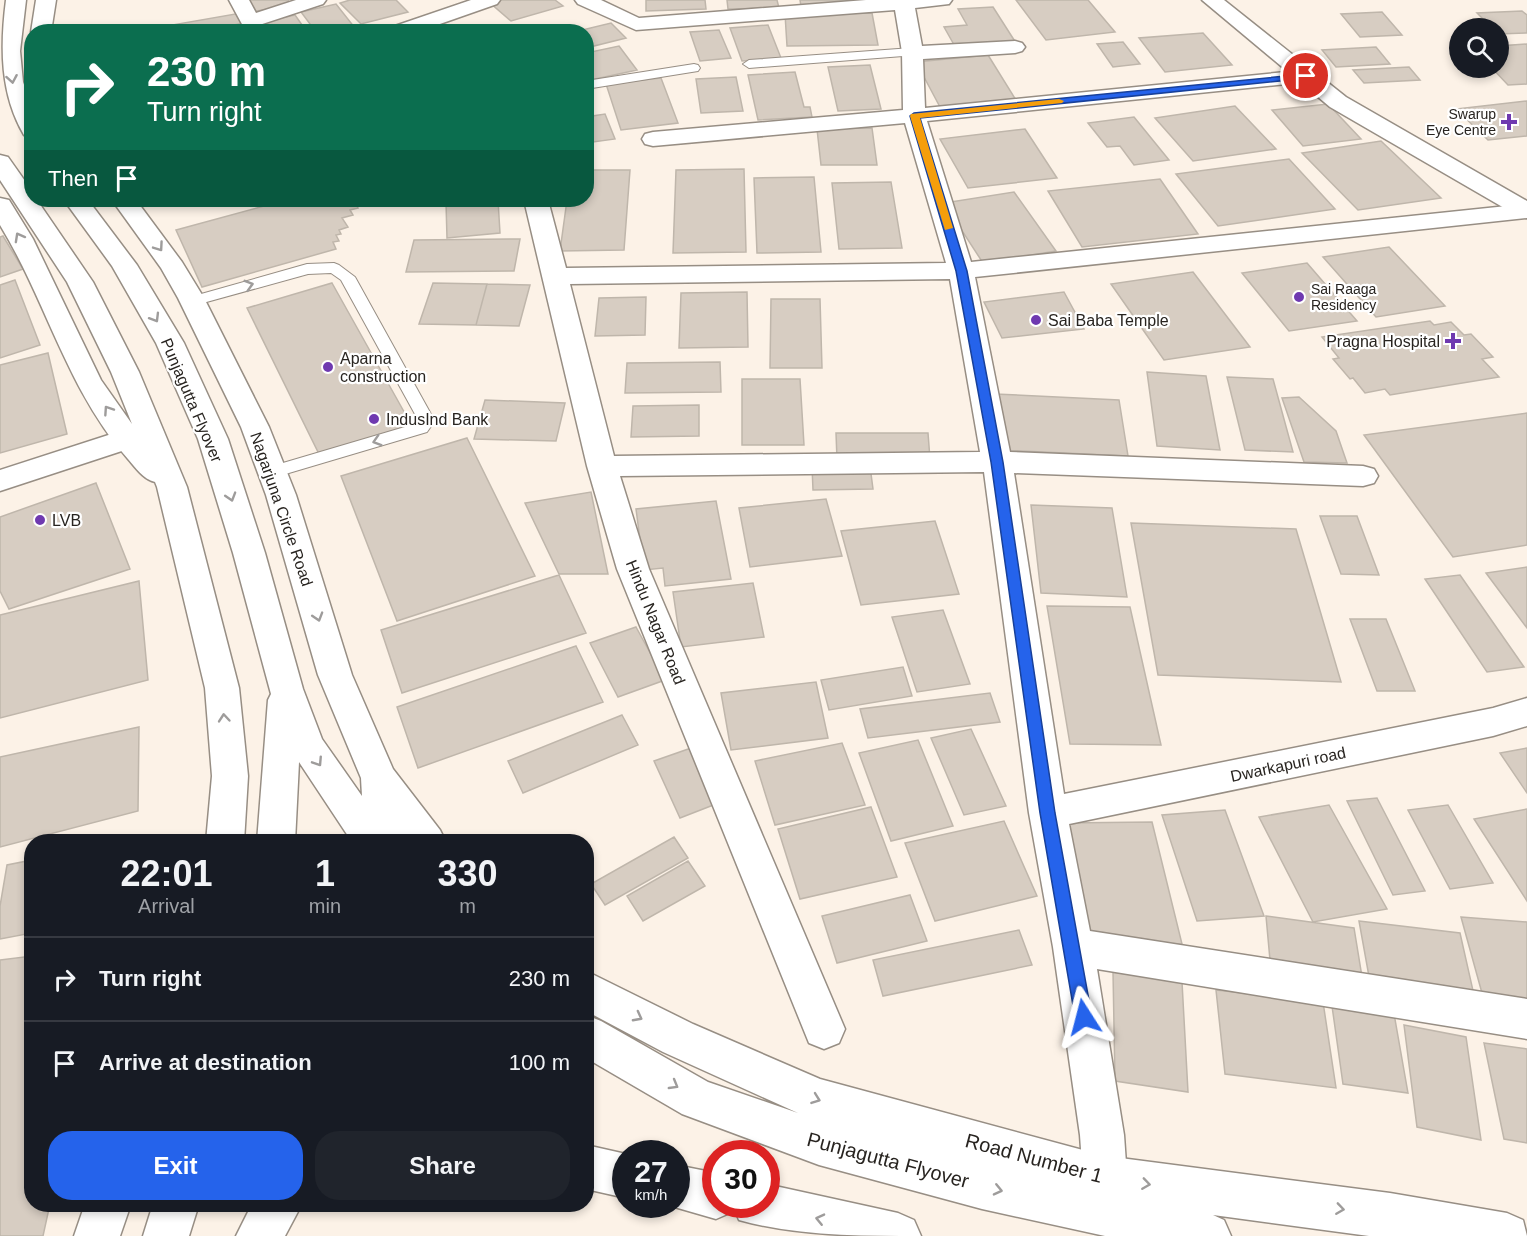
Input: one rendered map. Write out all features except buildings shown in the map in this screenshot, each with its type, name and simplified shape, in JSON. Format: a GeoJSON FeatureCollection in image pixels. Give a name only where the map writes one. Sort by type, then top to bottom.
{"type":"FeatureCollection","features":[{"type":"Feature","properties":{"kind":"street"},"geometry":{"type":"LineString","coordinates":[[16,0],[9,40],[11,78],[24,116]]}},
{"type":"Feature","properties":{"kind":"street"},"geometry":{"type":"LineString","coordinates":[[42,24],[46,0]]}},
{"type":"Feature","properties":{"kind":"street"},"geometry":{"type":"LineString","coordinates":[[239,0],[250,22],[316,0]]}},
{"type":"Feature","properties":{"kind":"street"},"geometry":{"type":"LineString","coordinates":[[421,24],[490,0]]}},
{"type":"Feature","properties":{"kind":"street"},"geometry":{"type":"LineString","coordinates":[[585,0],[636,24],[720,8],[942,0]]}},
{"type":"Feature","properties":{"kind":"street"},"geometry":{"type":"LineString","coordinates":[[1212,0],[1338,102],[1527,211]]}},
{"type":"Feature","properties":{"kind":"street"},"geometry":{"type":"LineString","coordinates":[[904,2],[912,52],[914,116],[961,271],[997,462],[1048,813],[1073,947],[1102,1135],[1105,1178]]}},
{"type":"Feature","properties":{"kind":"street"},"geometry":{"type":"LineString","coordinates":[[442,17],[450,24]]}},
{"type":"Feature","properties":{"kind":"street"},"geometry":{"type":"LineString","coordinates":[[912,52],[1015,47]]}},
{"type":"Feature","properties":{"kind":"street"},"geometry":{"type":"LineString","coordinates":[[653,139],[914,116],[1306,76]]}},
{"type":"Feature","properties":{"kind":"street"},"geometry":{"type":"LineString","coordinates":[[0,162],[24,198]]}},
{"type":"Feature","properties":{"kind":"street"},"geometry":{"type":"LineString","coordinates":[[0,205],[21,239],[88,381],[127,439],[172,487]]}},
{"type":"Feature","properties":{"kind":"street"},"geometry":{"type":"LineString","coordinates":[[30,207],[80,282],[125,372],[172,487],[222,688],[228,808],[239,834]]}},
{"type":"Feature","properties":{"kind":"street","name":"Punjagutta Flyover"},"geometry":{"type":"LineString","coordinates":[[81,207],[124,265],[170,343],[213,439],[249,553],[286,689],[307,745],[368,834]]}},
{"type":"Feature","properties":{"kind":"street","name":"Nagarjuna Circle Road"},"geometry":{"type":"LineString","coordinates":[[129,207],[173,267],[255,427],[272,472],[335,675],[379,778],[384,834]]}},
{"type":"Feature","properties":{"kind":"street","name":"Hindu Nagar Road"},"geometry":{"type":"LineString","coordinates":[[538,207],[602,466],[633,569],[824,1029]]}},
{"type":"Feature","properties":{"kind":"street"},"geometry":{"type":"LineString","coordinates":[[555,276],[961,271],[1527,211]]}},
{"type":"Feature","properties":{"kind":"street"},"geometry":{"type":"LineString","coordinates":[[0,482],[127,439]]}},
{"type":"Feature","properties":{"kind":"street"},"geometry":{"type":"LineString","coordinates":[[602,466],[997,462],[1363,476]]}},
{"type":"Feature","properties":{"kind":"street","name":"Punjagutta Flyover"},"geometry":{"type":"LineString","coordinates":[[277,834],[286,689]]}},
{"type":"Feature","properties":{"kind":"street","name":"Dwarkapuri road"},"geometry":{"type":"LineString","coordinates":[[1048,813],[1481,724],[1527,712]]}},
{"type":"Feature","properties":{"kind":"street"},"geometry":{"type":"LineString","coordinates":[[379,778],[421,834]]}},
{"type":"Feature","properties":{"kind":"street"},"geometry":{"type":"LineString","coordinates":[[1073,947],[1527,1019]]}},
{"type":"Feature","properties":{"kind":"street","name":"Road Number 1"},"geometry":{"type":"LineString","coordinates":[[594,994],[678,1038],[817,1100],[1105,1178],[1390,1216],[1507,1236]]}},
{"type":"Feature","properties":{"kind":"street","name":"Punjagutta Flyover"},"geometry":{"type":"LineString","coordinates":[[594,1040],[697,1099],[819,1143],[982,1186],[1208,1236]]}},
{"type":"Feature","properties":{"kind":"street"},"geometry":{"type":"LineString","coordinates":[[594,1169],[612,1173]]}},
{"type":"Feature","properties":{"kind":"street"},"geometry":{"type":"LineString","coordinates":[[780,1210],[898,1236]]}},
{"type":"Feature","properties":{"kind":"street"},"geometry":{"type":"LineString","coordinates":[[97,1236],[105,1212]]}},
{"type":"Feature","properties":{"kind":"street"},"geometry":{"type":"LineString","coordinates":[[166,1236],[174,1212]]}},
{"type":"Feature","properties":{"kind":"street"},"geometry":{"type":"LineString","coordinates":[[259,1236],[274,1212]]}},
{"type":"Feature","properties":{"kind":"lane"},"geometry":{"type":"LineString","coordinates":[[749,64],[912,52]]}},
{"type":"Feature","properties":{"kind":"lane"},"geometry":{"type":"LineString","coordinates":[[594,84],[694,68]]}},
{"type":"Feature","properties":{"kind":"lane"},"geometry":{"type":"LineString","coordinates":[[192,301],[307,269],[334,268],[347,277],[424,416],[421,428],[272,472]]}},
{"type":"Feature","properties":{"kind":"slow traffic"},"geometry":{"type":"LineString","coordinates":[[948,228],[914,116],[1059,101]]}},
{"type":"Feature","properties":{"kind":"place","name":"Swarup Eye Centre"},"geometry":{"type":"Point","coordinates":[1509,122]}},
{"type":"Feature","properties":{"kind":"place","name":"Sai Raaga Residency"},"geometry":{"type":"Point","coordinates":[1299,297]}},
{"type":"Feature","properties":{"kind":"place","name":"Sai Baba Temple"},"geometry":{"type":"Point","coordinates":[1036,320]}},
{"type":"Feature","properties":{"kind":"place","name":"Pragna Hospital"},"geometry":{"type":"Point","coordinates":[1453,341]}},
{"type":"Feature","properties":{"kind":"place","name":"Aparna construction"},"geometry":{"type":"Point","coordinates":[328,367]}},
{"type":"Feature","properties":{"kind":"place","name":"IndusInd Bank"},"geometry":{"type":"Point","coordinates":[374,419]}},
{"type":"Feature","properties":{"kind":"place","name":"LVB"},"geometry":{"type":"Point","coordinates":[40,520]}},
{"type":"Feature","properties":{"kind":"route"},"geometry":{"type":"LineString","coordinates":[[1084,1017],[1048,813],[997,462],[961,271],[914,116],[1306,76]]}}]}
